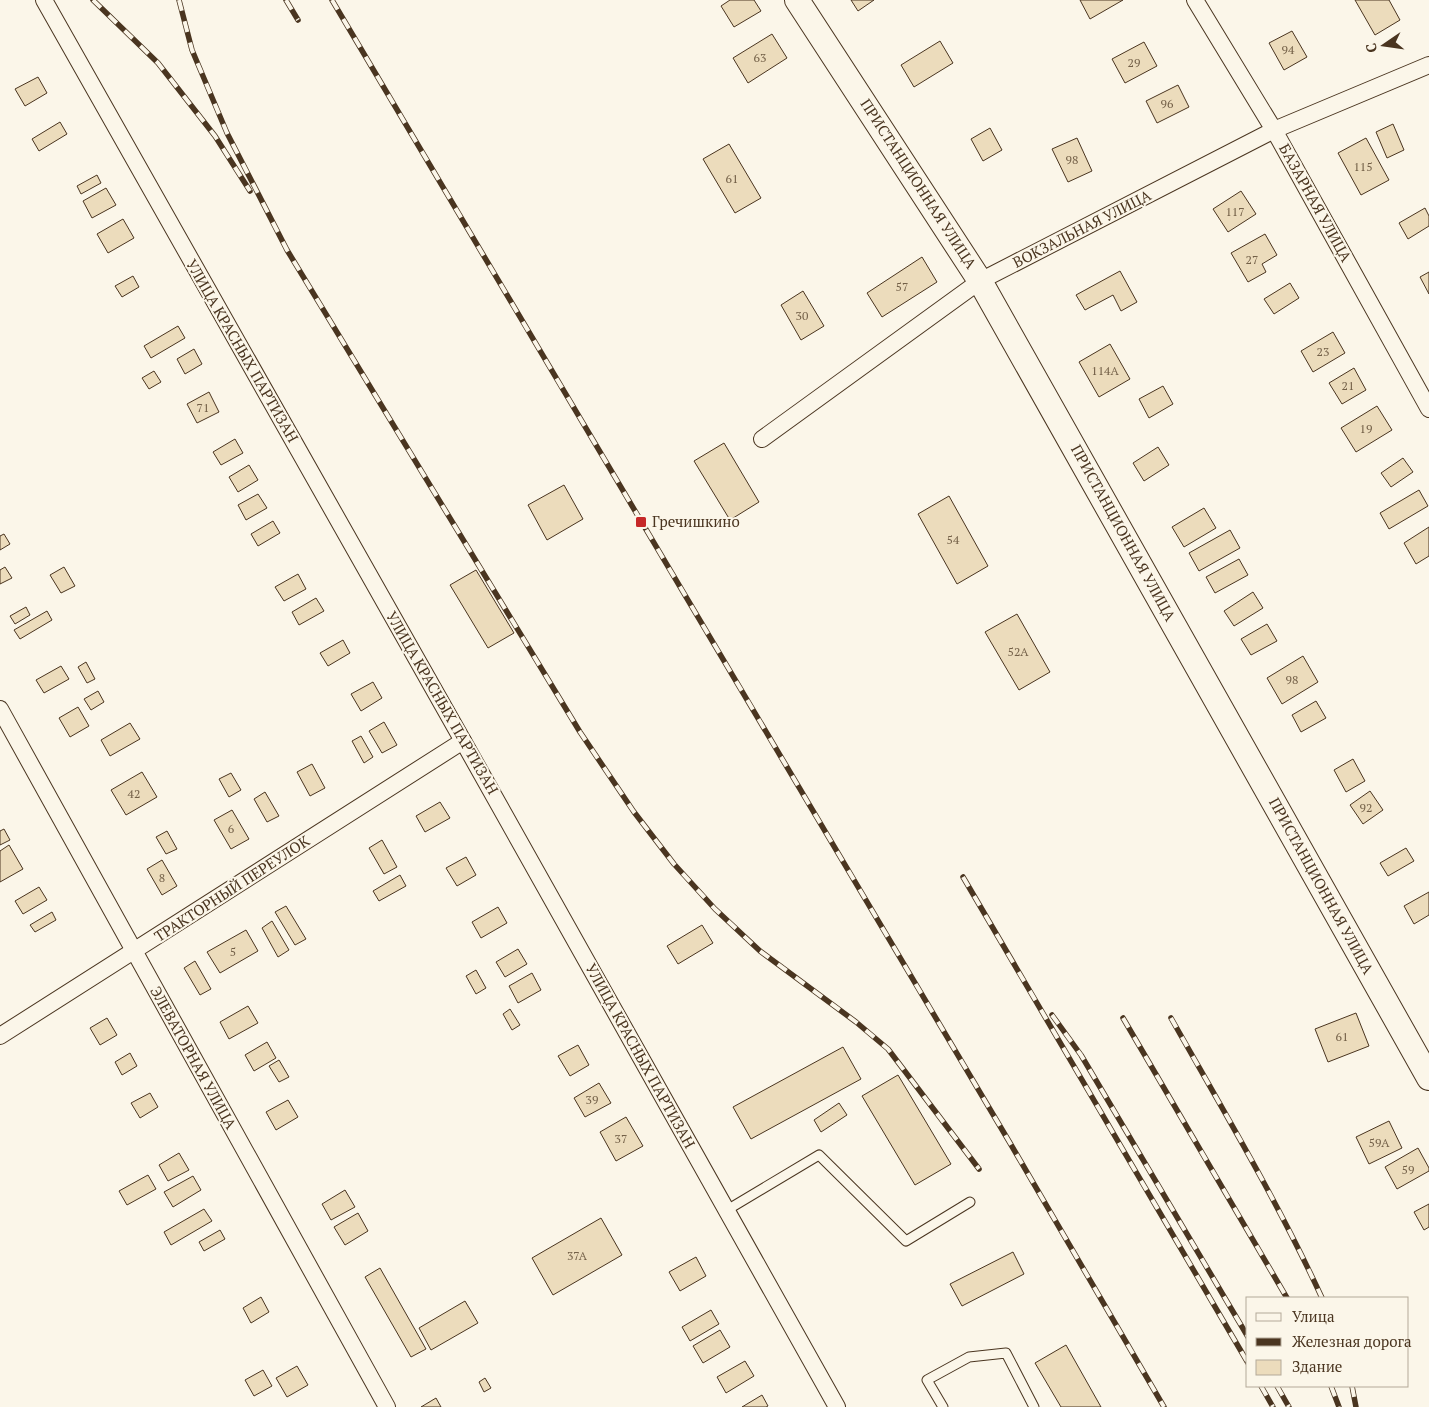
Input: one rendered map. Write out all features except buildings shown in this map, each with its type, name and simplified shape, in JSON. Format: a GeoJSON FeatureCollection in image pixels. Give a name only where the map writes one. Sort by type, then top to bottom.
{"type":"FeatureCollection","features":[{"type":"Feature","properties":{"kind":"street","name":"УЛИЦА КРАСНЫХ ПАРТИЗАН"},"geometry":{"type":"LineString","coordinates":[[44,0],[838,1407]]}},
{"type":"Feature","properties":{"kind":"street","name":"ПРИСТАНЦИОННАЯ УЛИЦА"},"geometry":{"type":"LineString","coordinates":[[797,0],[980,281],[1428,1072]]}},
{"type":"Feature","properties":{"kind":"street","name":"БАЗАРНАЯ УЛИЦА"},"geometry":{"type":"LineString","coordinates":[[1195,0],[1274,130],[1429,409]]}},
{"type":"Feature","properties":{"kind":"street","name":"ВОКЗАЛЬНАЯ УЛИЦА"},"geometry":{"type":"LineString","coordinates":[[762,439],[980,281],[1274,130],[1429,64]]}},
{"type":"Feature","properties":{"kind":"street","name":"ЭЛЕВАТОРНАЯ УЛИЦА"},"geometry":{"type":"LineString","coordinates":[[0,709],[387,1407]]}},
{"type":"Feature","properties":{"kind":"street","name":"ТРАКТОРНЫЙ ПЕРЕУЛОК"},"geometry":{"type":"LineString","coordinates":[[0,1036],[463,741]]}},
{"type":"Feature","properties":{"kind":"lane"},"geometry":{"type":"LineString","coordinates":[[727,1210],[819,1154],[906,1241],[970,1202]]}},
{"type":"Feature","properties":{"kind":"lane"},"geometry":{"type":"LineString","coordinates":[[943,1407],[928,1380],[969,1357],[1006,1353],[1032,1406]]}},
{"type":"Feature","properties":{"kind":"railway"},"geometry":{"type":"LineString","coordinates":[[93,0],[158,63],[215,136],[250,191]]}},
{"type":"Feature","properties":{"kind":"railway"},"geometry":{"type":"LineString","coordinates":[[179,0],[192,50],[227,133],[287,250],[580,732],[634,812],[674,864],[715,909],[760,951],[856,1022],[888,1049],[979,1169]]}},
{"type":"Feature","properties":{"kind":"railway"},"geometry":{"type":"LineString","coordinates":[[286,0],[298,20]]}},
{"type":"Feature","properties":{"kind":"railway"},"geometry":{"type":"LineString","coordinates":[[332,0],[1010,1143],[1164,1407]]}},
{"type":"Feature","properties":{"kind":"railway"},"geometry":{"type":"LineString","coordinates":[[963,877],[1246,1360]]}},
{"type":"Feature","properties":{"kind":"railway"},"geometry":{"type":"LineString","coordinates":[[1052,1015],[1081,1055],[1246,1334]]}},
{"type":"Feature","properties":{"kind":"railway"},"geometry":{"type":"LineString","coordinates":[[1123,1018],[1286,1297]]}},
{"type":"Feature","properties":{"kind":"railway"},"geometry":{"type":"LineString","coordinates":[[1171,1018],[1269,1191],[1322,1297]]}},
{"type":"Feature","properties":{"kind":"railway"},"geometry":{"type":"LineString","coordinates":[[1262,1387],[1273,1407]]}},
{"type":"Feature","properties":{"kind":"railway"},"geometry":{"type":"LineString","coordinates":[[1278,1387],[1289,1407]]}},
{"type":"Feature","properties":{"kind":"railway"},"geometry":{"type":"LineString","coordinates":[[1331,1387],[1339,1407]]}},
{"type":"Feature","properties":{"kind":"railway"},"geometry":{"type":"LineString","coordinates":[[1352,1387],[1356,1407]]}},
{"type":"Feature","properties":{"kind":"place","name":"Гречишкино"},"geometry":{"type":"Point","coordinates":[641,522]}}]}
